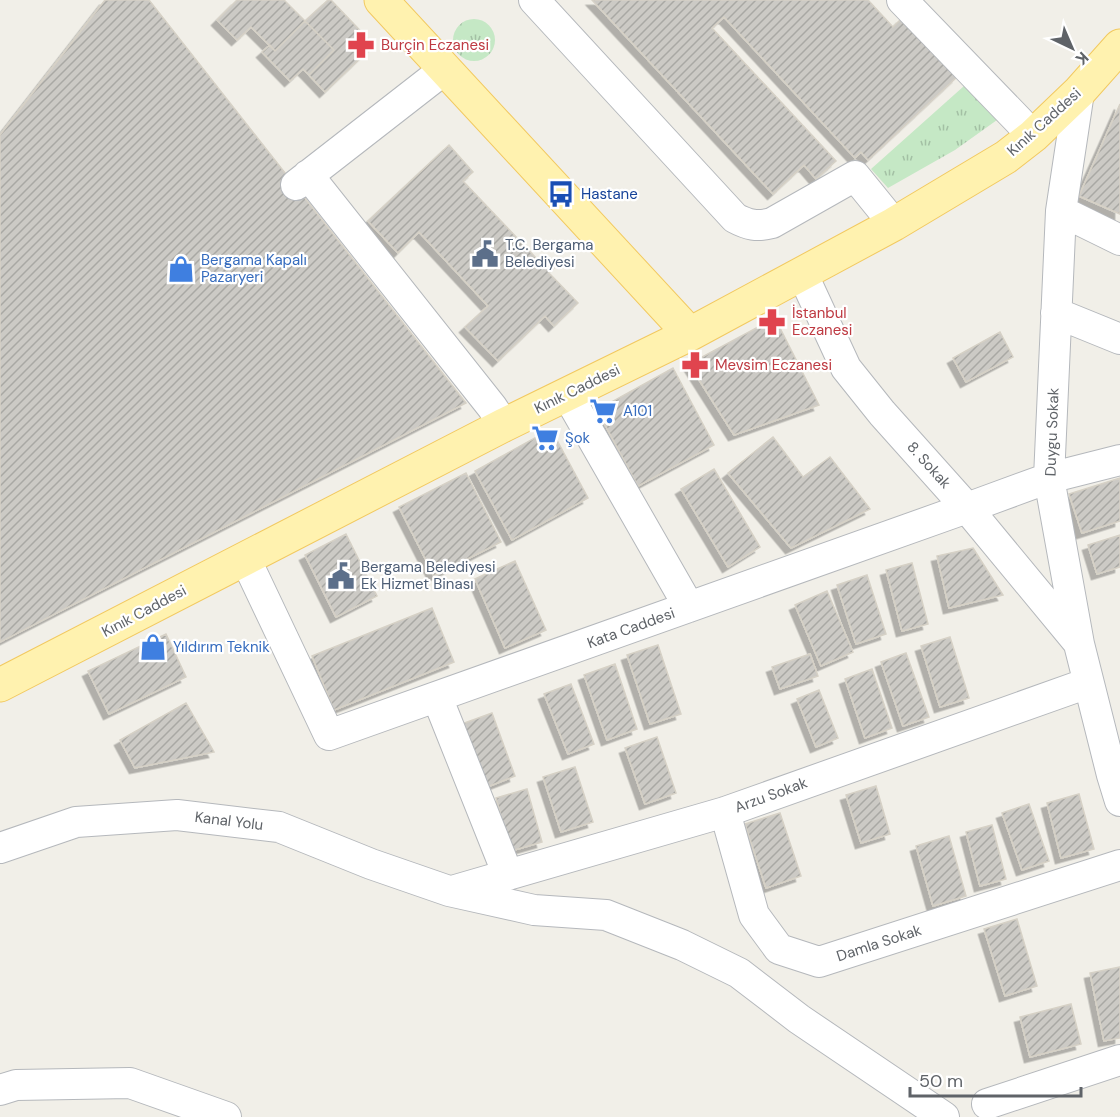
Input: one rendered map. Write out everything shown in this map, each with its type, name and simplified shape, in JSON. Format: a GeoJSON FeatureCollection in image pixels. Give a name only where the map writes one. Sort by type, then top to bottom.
{"type":"FeatureCollection","features":[{"type":"Feature","properties":{"kind":"main road"},"geometry":{"type":"LineString","coordinates":[[381,0],[690,334]]}},
{"type":"Feature","properties":{"kind":"main road","name":"Kınık Caddesi"},"geometry":{"type":"LineString","coordinates":[[0,685],[504,425],[690,334],[894,224],[1006,157],[1033,136],[1119,51]]}},
{"type":"Feature","properties":{"kind":"street"},"geometry":{"type":"LineString","coordinates":[[534,0],[735,218],[753,226],[772,223],[855,176],[894,224]]}},
{"type":"Feature","properties":{"kind":"street"},"geometry":{"type":"LineString","coordinates":[[902,0],[1033,136]]}},
{"type":"Feature","properties":{"kind":"street"},"geometry":{"type":"LineString","coordinates":[[445,69],[302,180],[492,407],[504,425]]}},
{"type":"Feature","properties":{"kind":"street","name":"Duygu Sokak"},"geometry":{"type":"LineString","coordinates":[[1079,92],[1061,211],[1049,478],[1079,644],[1117,783]]}},
{"type":"Feature","properties":{"kind":"street"},"geometry":{"type":"LineString","coordinates":[[1061,211],[1120,240]]}},
{"type":"Feature","properties":{"kind":"street","name":"8. Sokak"},"geometry":{"type":"LineString","coordinates":[[802,273],[846,368],[882,413],[967,508],[1079,644]]}},
{"type":"Feature","properties":{"kind":"street"},"geometry":{"type":"LineString","coordinates":[[1056,313],[1120,339]]}},
{"type":"Feature","properties":{"kind":"street"},"geometry":{"type":"LineString","coordinates":[[567,394],[689,607]]}},
{"type":"Feature","properties":{"kind":"street","name":"Kata Caddesi"},"geometry":{"type":"LineString","coordinates":[[244,558],[329,735],[1049,478],[1120,460]]}},
{"type":"Feature","properties":{"kind":"street","name":"Arzu Sokak"},"geometry":{"type":"LineString","coordinates":[[450,891],[725,812],[1088,683]]}},
{"type":"Feature","properties":{"kind":"street"},"geometry":{"type":"LineString","coordinates":[[437,697],[508,875]]}},
{"type":"Feature","properties":{"kind":"street","name":"Damla Sokak"},"geometry":{"type":"LineString","coordinates":[[725,812],[754,915],[778,949],[819,962],[1120,865]]}},
{"type":"Feature","properties":{"kind":"street","name":"Kanal Yolu"},"geometry":{"type":"LineString","coordinates":[[0,848],[76,822],[177,815],[279,826],[371,864],[450,891],[534,910],[606,915],[682,945],[739,973],[799,1019],[944,1117]]}},
{"type":"Feature","properties":{"kind":"street"},"geometry":{"type":"LineString","coordinates":[[987,1104],[1120,1060]]}},
{"type":"Feature","properties":{"kind":"street"},"geometry":{"type":"LineString","coordinates":[[0,1090],[16,1085],[130,1083],[226,1117]]}},
{"type":"Feature","properties":{"kind":"green space"},"geometry":{"type":"Polygon","coordinates":[[[474,19],[482,20],[489,25],[494,32],[494,48],[489,55],[482,60],[474,61],[466,60],[459,55],[454,48],[453,40],[454,32],[459,25],[466,20],[474,19]]]}},
{"type":"Feature","properties":{"kind":"green space"},"geometry":{"type":"Polygon","coordinates":[[[964,86],[997,120],[955,150],[888,188],[871,169],[964,86]]]}},
{"type":"Feature","properties":{"kind":"building","name":"Bergama Kapalı Pazaryeri"},"geometry":{"type":"Polygon","coordinates":[[[105,0],[149,0],[466,403],[0,642],[0,135],[105,0]]]}},
{"type":"Feature","properties":{"kind":"building"},"geometry":{"type":"Polygon","coordinates":[[[237,0],[284,0],[305,21],[275,51],[251,27],[237,40],[217,20],[237,0]]]}},
{"type":"Feature","properties":{"kind":"building"},"geometry":{"type":"Polygon","coordinates":[[[328,0],[331,0],[374,45],[325,92],[309,75],[334,50],[305,21],[328,0]]]}},
{"type":"Feature","properties":{"kind":"building"},"geometry":{"type":"Polygon","coordinates":[[[592,0],[868,0],[893,27],[902,18],[957,77],[868,160],[861,152],[855,158],[724,17],[712,28],[836,161],[816,179],[804,165],[773,194],[592,0]]]}},
{"type":"Feature","properties":{"kind":"building"},"geometry":{"type":"Polygon","coordinates":[[[305,21],[334,50],[309,75],[303,69],[290,81],[262,52],[270,45],[275,51],[305,21]]]}},
{"type":"Feature","properties":{"kind":"building"},"geometry":{"type":"Polygon","coordinates":[[[1120,104],[1120,214],[1079,196],[1120,104]]]}},
{"type":"Feature","properties":{"kind":"building","name":"T.C. Bergama Belediyesi"},"geometry":{"type":"Polygon","coordinates":[[[449,145],[473,172],[463,181],[537,259],[542,255],[554,268],[549,273],[578,303],[554,326],[545,316],[498,361],[465,327],[488,306],[419,232],[398,253],[368,221],[449,145]]]}},
{"type":"Feature","properties":{"kind":"building"},"geometry":{"type":"Polygon","coordinates":[[[775,318],[819,405],[734,435],[689,364],[775,318]]]}},
{"type":"Feature","properties":{"kind":"building"},"geometry":{"type":"Polygon","coordinates":[[[1000,332],[1013,357],[966,382],[953,358],[1000,332]]]}},
{"type":"Feature","properties":{"kind":"building"},"geometry":{"type":"Polygon","coordinates":[[[673,368],[714,445],[638,486],[597,410],[673,368]]]}},
{"type":"Feature","properties":{"kind":"building"},"geometry":{"type":"Polygon","coordinates":[[[551,429],[588,498],[512,540],[475,471],[551,429]]]}},
{"type":"Feature","properties":{"kind":"building"},"geometry":{"type":"Polygon","coordinates":[[[773,437],[803,477],[830,457],[870,509],[791,548],[728,473],[773,437]]]}},
{"type":"Feature","properties":{"kind":"building"},"geometry":{"type":"Polygon","coordinates":[[[714,469],[760,547],[728,567],[681,489],[714,469]]]}},
{"type":"Feature","properties":{"kind":"building"},"geometry":{"type":"Polygon","coordinates":[[[466,473],[501,542],[434,576],[399,507],[466,473]]]}},
{"type":"Feature","properties":{"kind":"building"},"geometry":{"type":"Polygon","coordinates":[[[1120,478],[1120,521],[1082,533],[1069,494],[1120,478]]]}},
{"type":"Feature","properties":{"kind":"building","name":"Bergama Belediyesi Ek Hizmet Binası"},"geometry":{"type":"Polygon","coordinates":[[[346,534],[377,596],[336,617],[305,555],[346,534]]]}},
{"type":"Feature","properties":{"kind":"building"},"geometry":{"type":"Polygon","coordinates":[[[1120,535],[1120,567],[1097,574],[1088,545],[1120,535]]]}},
{"type":"Feature","properties":{"kind":"building"},"geometry":{"type":"Polygon","coordinates":[[[973,548],[1003,595],[949,608],[937,556],[973,548]]]}},
{"type":"Feature","properties":{"kind":"building"},"geometry":{"type":"Polygon","coordinates":[[[515,561],[546,630],[505,648],[475,579],[515,561]]]}},
{"type":"Feature","properties":{"kind":"building"},"geometry":{"type":"Polygon","coordinates":[[[912,563],[928,624],[902,631],[886,570],[912,563]]]}},
{"type":"Feature","properties":{"kind":"building"},"geometry":{"type":"Polygon","coordinates":[[[867,575],[886,634],[856,644],[837,585],[867,575]]]}},
{"type":"Feature","properties":{"kind":"building"},"geometry":{"type":"Polygon","coordinates":[[[827,591],[853,652],[821,666],[795,605],[827,591]]]}},
{"type":"Feature","properties":{"kind":"building"},"geometry":{"type":"Polygon","coordinates":[[[432,608],[454,662],[334,710],[312,656],[432,608]]]}},
{"type":"Feature","properties":{"kind":"building"},"geometry":{"type":"Polygon","coordinates":[[[166,634],[186,677],[109,714],[88,671],[166,634]]]}},
{"type":"Feature","properties":{"kind":"building"},"geometry":{"type":"Polygon","coordinates":[[[950,637],[969,698],[940,707],[921,646],[950,637]]]}},
{"type":"Feature","properties":{"kind":"building"},"geometry":{"type":"Polygon","coordinates":[[[658,645],[681,714],[650,724],[627,655],[658,645]]]}},
{"type":"Feature","properties":{"kind":"building"},"geometry":{"type":"Polygon","coordinates":[[[906,653],[929,717],[903,726],[881,662],[906,653]]]}},
{"type":"Feature","properties":{"kind":"building"},"geometry":{"type":"Polygon","coordinates":[[[810,654],[818,676],[780,689],[772,667],[810,654]]]}},
{"type":"Feature","properties":{"kind":"building"},"geometry":{"type":"Polygon","coordinates":[[[615,664],[637,729],[607,740],[584,675],[615,664]]]}},
{"type":"Feature","properties":{"kind":"building"},"geometry":{"type":"Polygon","coordinates":[[[872,669],[892,728],[865,738],[845,679],[872,669]]]}},
{"type":"Feature","properties":{"kind":"building"},"geometry":{"type":"Polygon","coordinates":[[[571,684],[594,744],[568,754],[544,694],[571,684]]]}},
{"type":"Feature","properties":{"kind":"building"},"geometry":{"type":"Polygon","coordinates":[[[819,690],[838,738],[816,747],[797,699],[819,690]]]}},
{"type":"Feature","properties":{"kind":"building"},"geometry":{"type":"Polygon","coordinates":[[[186,703],[214,752],[135,768],[120,740],[186,703]]]}},
{"type":"Feature","properties":{"kind":"building"},"geometry":{"type":"Polygon","coordinates":[[[492,713],[515,776],[482,789],[459,725],[492,713]]]}},
{"type":"Feature","properties":{"kind":"building"},"geometry":{"type":"Polygon","coordinates":[[[657,737],[676,793],[645,804],[625,748],[657,737]]]}},
{"type":"Feature","properties":{"kind":"building"},"geometry":{"type":"Polygon","coordinates":[[[575,767],[593,822],[561,832],[543,777],[575,767]]]}},
{"type":"Feature","properties":{"kind":"building"},"geometry":{"type":"Polygon","coordinates":[[[876,786],[890,834],[861,843],[846,795],[876,786]]]}},
{"type":"Feature","properties":{"kind":"building"},"geometry":{"type":"Polygon","coordinates":[[[527,789],[542,842],[511,851],[496,798],[527,789]]]}},
{"type":"Feature","properties":{"kind":"building"},"geometry":{"type":"Polygon","coordinates":[[[1079,794],[1094,849],[1061,858],[1047,803],[1079,794]]]}},
{"type":"Feature","properties":{"kind":"building"},"geometry":{"type":"Polygon","coordinates":[[[1029,804],[1049,861],[1022,870],[1002,813],[1029,804]]]}},
{"type":"Feature","properties":{"kind":"building"},"geometry":{"type":"Polygon","coordinates":[[[780,813],[801,876],[766,888],[745,824],[780,813]]]}},
{"type":"Feature","properties":{"kind":"building"},"geometry":{"type":"Polygon","coordinates":[[[992,825],[1006,879],[980,886],[966,832],[992,825]]]}},
{"type":"Feature","properties":{"kind":"building"},"geometry":{"type":"Polygon","coordinates":[[[949,836],[966,896],[933,906],[916,846],[949,836]]]}},
{"type":"Feature","properties":{"kind":"building"},"geometry":{"type":"Polygon","coordinates":[[[1017,919],[1037,986],[1005,996],[984,929],[1017,919]]]}},
{"type":"Feature","properties":{"kind":"building"},"geometry":{"type":"Polygon","coordinates":[[[1120,967],[1120,1038],[1104,1041],[1090,973],[1120,967]]]}},
{"type":"Feature","properties":{"kind":"building"},"geometry":{"type":"Polygon","coordinates":[[[1071,1004],[1081,1044],[1030,1057],[1020,1017],[1071,1004]]]}},
{"type":"Feature","properties":{"kind":"place","name":"Burçin Eczanesi"},"geometry":{"type":"Point","coordinates":[361,45]}},
{"type":"Feature","properties":{"kind":"place","name":"Hastane"},"geometry":{"type":"Point","coordinates":[561,194]}},
{"type":"Feature","properties":{"kind":"place","name":"T.C. Bergama Belediyesi"},"geometry":{"type":"Point","coordinates":[485,254]}},
{"type":"Feature","properties":{"kind":"place","name":"Bergama Kapalı Pazaryeri"},"geometry":{"type":"Point","coordinates":[181,269]}},
{"type":"Feature","properties":{"kind":"place","name":"İstanbul Eczanesi"},"geometry":{"type":"Point","coordinates":[772,322]}},
{"type":"Feature","properties":{"kind":"place","name":"Mevsim Eczanesi"},"geometry":{"type":"Point","coordinates":[695,365]}},
{"type":"Feature","properties":{"kind":"place","name":"A101"},"geometry":{"type":"Point","coordinates":[603,411]}},
{"type":"Feature","properties":{"kind":"place","name":"Şok"},"geometry":{"type":"Point","coordinates":[545,438]}},
{"type":"Feature","properties":{"kind":"place","name":"Bergama Belediyesi Ek Hizmet Binası"},"geometry":{"type":"Point","coordinates":[341,576]}},
{"type":"Feature","properties":{"kind":"place","name":"Yıldırım Teknik"},"geometry":{"type":"Point","coordinates":[153,647]}}]}
